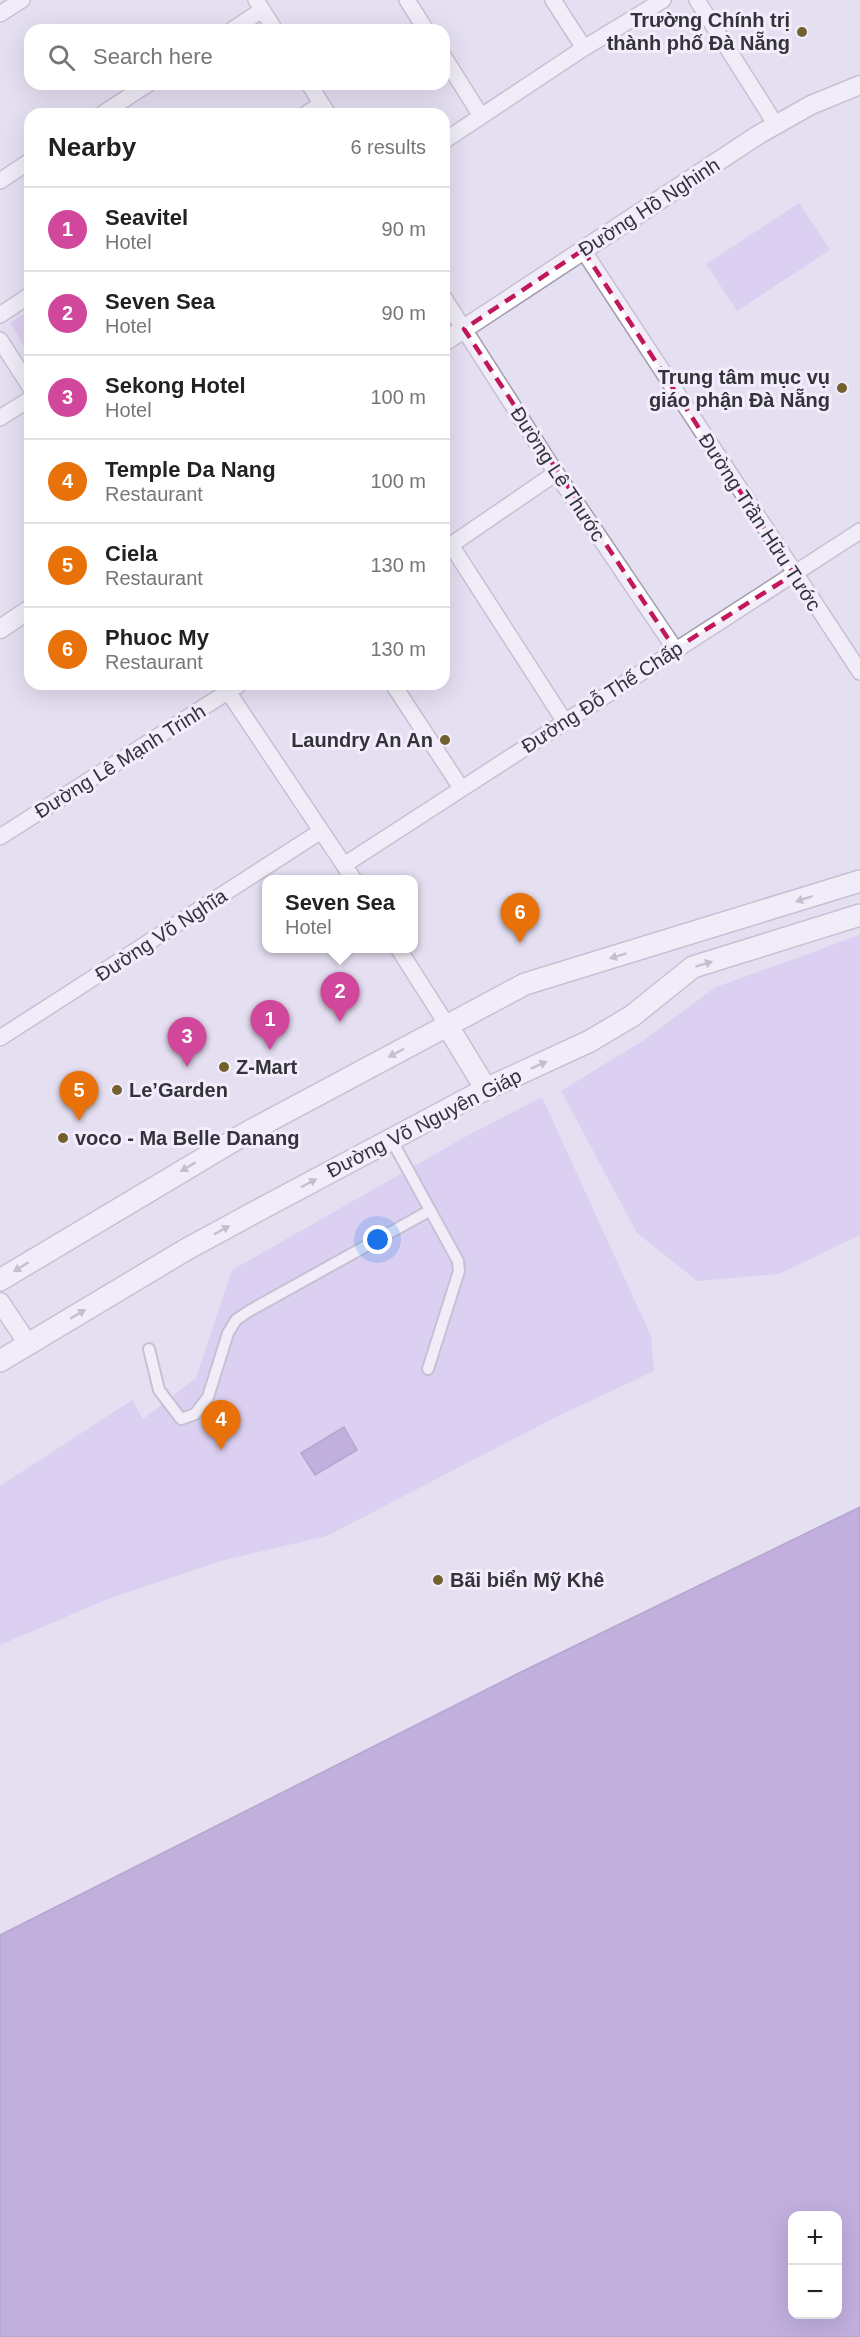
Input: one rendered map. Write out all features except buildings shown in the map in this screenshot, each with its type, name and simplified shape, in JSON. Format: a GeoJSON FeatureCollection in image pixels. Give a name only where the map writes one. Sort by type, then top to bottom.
{"type":"FeatureCollection","features":[{"type":"Feature","properties":{"kind":"main road"},"geometry":{"type":"LineString","coordinates":[[0,1280],[248,1132],[525,984],[860,881]]}},
{"type":"Feature","properties":{"kind":"main road","name":"Đường Võ Nguyên Giáp"},"geometry":{"type":"LineString","coordinates":[[0,1361],[187,1249],[486,1089],[574,1049],[624,1021],[693,967],[860,915]]}},
{"type":"Feature","properties":{"kind":"main road"},"geometry":{"type":"LineString","coordinates":[[447,1025],[486,1089]]}},
{"type":"Feature","properties":{"kind":"street"},"geometry":{"type":"LineString","coordinates":[[0,14],[22,0]]}},
{"type":"Feature","properties":{"kind":"street"},"geometry":{"type":"LineString","coordinates":[[407,0],[422,24]]}},
{"type":"Feature","properties":{"kind":"street"},"geometry":{"type":"LineString","coordinates":[[553,0],[584,48]]}},
{"type":"Feature","properties":{"kind":"street"},"geometry":{"type":"LineString","coordinates":[[450,137],[584,48],[663,0]]}},
{"type":"Feature","properties":{"kind":"street"},"geometry":{"type":"LineString","coordinates":[[697,0],[776,125]]}},
{"type":"Feature","properties":{"kind":"street"},"geometry":{"type":"LineString","coordinates":[[238,24],[259,5],[271,24]]}},
{"type":"Feature","properties":{"kind":"street"},"geometry":{"type":"LineString","coordinates":[[450,66],[482,116]]}},
{"type":"Feature","properties":{"kind":"street","name":"Đường Hồ Nghinh"},"geometry":{"type":"LineString","coordinates":[[450,338],[776,125],[810,105],[860,85]]}},
{"type":"Feature","properties":{"kind":"street"},"geometry":{"type":"LineString","coordinates":[[111,108],[139,90]]}},
{"type":"Feature","properties":{"kind":"street"},"geometry":{"type":"LineString","coordinates":[[313,90],[324,108]]}},
{"type":"Feature","properties":{"kind":"street"},"geometry":{"type":"LineString","coordinates":[[0,180],[24,165]]}},
{"type":"Feature","properties":{"kind":"street","name":"Đường Trần Hữu Tước"},"geometry":{"type":"LineString","coordinates":[[583,250],[860,672]]}},
{"type":"Feature","properties":{"kind":"street"},"geometry":{"type":"LineString","coordinates":[[0,315],[24,299]]}},
{"type":"Feature","properties":{"kind":"street","name":"Đường Lê Thước"},"geometry":{"type":"LineString","coordinates":[[450,307],[556,473],[675,649]]}},
{"type":"Feature","properties":{"kind":"street"},"geometry":{"type":"LineString","coordinates":[[0,340],[24,378]]}},
{"type":"Feature","properties":{"kind":"street"},"geometry":{"type":"LineString","coordinates":[[0,418],[24,403]]}},
{"type":"Feature","properties":{"kind":"street"},"geometry":{"type":"LineString","coordinates":[[450,546],[556,473]]}},
{"type":"Feature","properties":{"kind":"street","name":"Đường Đỗ Thế Chấp"},"geometry":{"type":"LineString","coordinates":[[344,865],[860,531]]}},
{"type":"Feature","properties":{"kind":"street"},"geometry":{"type":"LineString","coordinates":[[450,550],[565,722]]}},
{"type":"Feature","properties":{"kind":"street"},"geometry":{"type":"LineString","coordinates":[[0,629],[24,613]]}},
{"type":"Feature","properties":{"kind":"street","name":"Đường Lê Mạnh Trinh"},"geometry":{"type":"LineString","coordinates":[[0,837],[225,690]]}},
{"type":"Feature","properties":{"kind":"street"},"geometry":{"type":"LineString","coordinates":[[232,690],[351,875]]}},
{"type":"Feature","properties":{"kind":"street"},"geometry":{"type":"LineString","coordinates":[[397,690],[461,788]]}},
{"type":"Feature","properties":{"kind":"street","name":"Đường Võ Nghĩa"},"geometry":{"type":"LineString","coordinates":[[0,1038],[321,831]]}},
{"type":"Feature","properties":{"kind":"street"},"geometry":{"type":"LineString","coordinates":[[401,953],[447,1025]]}},
{"type":"Feature","properties":{"kind":"street"},"geometry":{"type":"LineString","coordinates":[[391,1139],[429,1211],[454,1252],[459,1271],[428,1370]]}},
{"type":"Feature","properties":{"kind":"street"},"geometry":{"type":"LineString","coordinates":[[149,1349],[159,1390],[181,1419],[195,1414],[208,1397],[228,1333],[236,1320],[429,1211]]}},
{"type":"Feature","properties":{"kind":"street"},"geometry":{"type":"LineString","coordinates":[[0,1302],[28,1344]]}},
{"type":"Feature","properties":{"kind":"highlighted area"},"geometry":{"type":"Polygon","coordinates":[[[583,250],[794,574],[675,649],[464,329],[583,250]]]}},
{"type":"Feature","properties":{"kind":"shaded area"},"geometry":{"type":"Polygon","coordinates":[[[799,203],[830,250],[737,311],[706,264],[799,203]]]}},
{"type":"Feature","properties":{"kind":"shaded area"},"geometry":{"type":"Polygon","coordinates":[[[24,314],[24,345],[10,323],[24,314]]]}},
{"type":"Feature","properties":{"kind":"shaded area"},"geometry":{"type":"Polygon","coordinates":[[[860,935],[860,1235],[779,1274],[697,1281],[637,1233],[561,1091],[644,1040],[716,987],[860,935]]]}},
{"type":"Feature","properties":{"kind":"shaded area"},"geometry":{"type":"Polygon","coordinates":[[[542,1097],[651,1336],[654,1371],[554,1418],[327,1536],[224,1560],[108,1599],[0,1645],[0,1486],[132,1400],[143,1419],[196,1378],[232,1270],[465,1137],[542,1097]]]}},
{"type":"Feature","properties":{"kind":"shaded area"},"geometry":{"type":"Polygon","coordinates":[[[344,1427],[357,1450],[315,1475],[301,1453],[344,1427]]]}},
{"type":"Feature","properties":{"kind":"shaded area"},"geometry":{"type":"Polygon","coordinates":[[[860,1507],[860,2337],[0,2337],[0,1935],[517,1674],[860,1507]]]}},
{"type":"Feature","properties":{"kind":"place","name":"Trường Chính trị thành phố Đà Nẵng"},"geometry":{"type":"Point","coordinates":[802,32]}},
{"type":"Feature","properties":{"kind":"place","name":"Trung tâm mục vụ giáo phận Đà Nẵng"},"geometry":{"type":"Point","coordinates":[842,388]}},
{"type":"Feature","properties":{"kind":"place","name":"Laundry An An"},"geometry":{"type":"Point","coordinates":[445,740]}},
{"type":"Feature","properties":{"kind":"place","name":"Phuoc My"},"geometry":{"type":"Point","coordinates":[520,943]}},
{"type":"Feature","properties":{"kind":"place","name":"Seven Sea"},"geometry":{"type":"Point","coordinates":[340,1022]}},
{"type":"Feature","properties":{"kind":"place","name":"Seavitel"},"geometry":{"type":"Point","coordinates":[270,1050]}},
{"type":"Feature","properties":{"kind":"place","name":"Sekong Hotel"},"geometry":{"type":"Point","coordinates":[187,1067]}},
{"type":"Feature","properties":{"kind":"place","name":"Z-Mart"},"geometry":{"type":"Point","coordinates":[224,1067]}},
{"type":"Feature","properties":{"kind":"place","name":"Le’Garden"},"geometry":{"type":"Point","coordinates":[117,1090]}},
{"type":"Feature","properties":{"kind":"place","name":"Ciela"},"geometry":{"type":"Point","coordinates":[79,1121]}},
{"type":"Feature","properties":{"kind":"place","name":"voco - Ma Belle Danang"},"geometry":{"type":"Point","coordinates":[63,1138]}},
{"type":"Feature","properties":{"kind":"place","name":"Temple Da Nang"},"geometry":{"type":"Point","coordinates":[221,1450]}},
{"type":"Feature","properties":{"kind":"place","name":"Bãi biển Mỹ Khê"},"geometry":{"type":"Point","coordinates":[438,1580]}}]}
